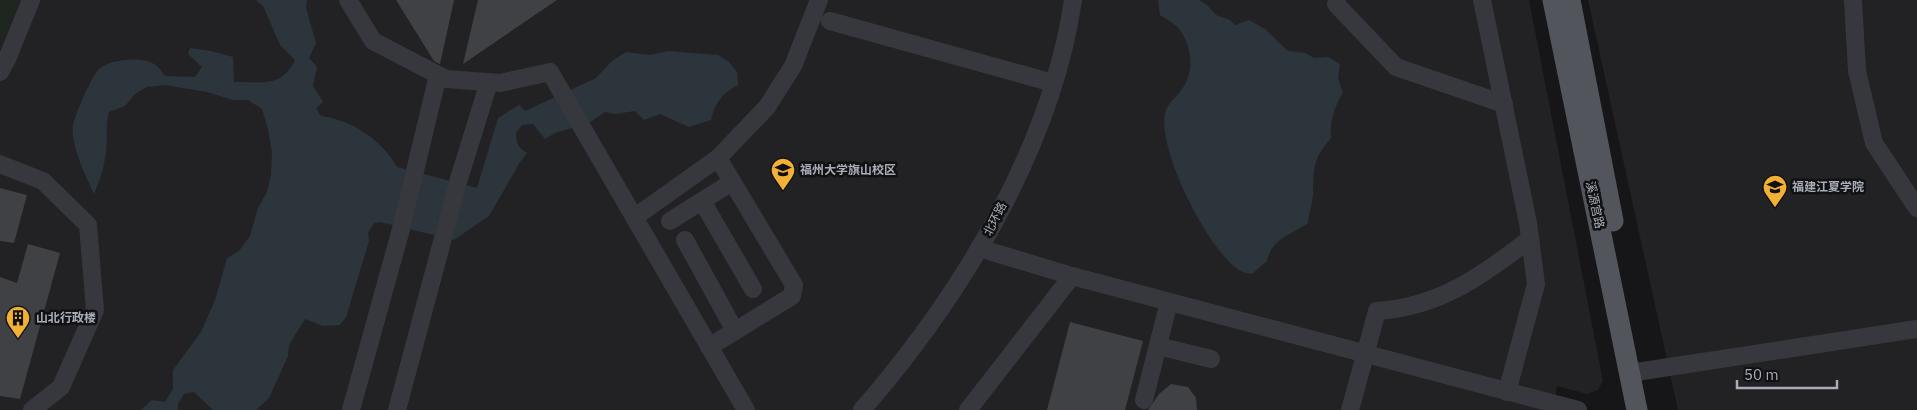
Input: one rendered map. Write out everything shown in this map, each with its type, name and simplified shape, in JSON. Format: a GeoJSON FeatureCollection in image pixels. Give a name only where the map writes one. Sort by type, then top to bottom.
{"type":"FeatureCollection","features":[{"type":"Feature","properties":{"kind":"main road","name":"溪源宫路"},"geometry":{"type":"LineString","coordinates":[[1553,0],[1637,372],[1651,410]]}},
{"type":"Feature","properties":{"kind":"main road","name":"溪源宫路"},"geometry":{"type":"LineString","coordinates":[[1570,0],[1637,372],[1637,410]]}},
{"type":"Feature","properties":{"kind":"street"},"geometry":{"type":"LineString","coordinates":[[0,72],[8,59],[31,0]]}},
{"type":"Feature","properties":{"kind":"street"},"geometry":{"type":"LineString","coordinates":[[348,0],[373,41],[446,79],[500,83],[550,72],[746,410]]}},
{"type":"Feature","properties":{"kind":"street"},"geometry":{"type":"LineString","coordinates":[[635,217],[718,158],[772,99],[793,66],[819,0]]}},
{"type":"Feature","properties":{"kind":"street","name":"北环路"},"geometry":{"type":"LineString","coordinates":[[862,410],[932,323],[979,248],[1021,168],[1053,83],[1073,0]]}},
{"type":"Feature","properties":{"kind":"street"},"geometry":{"type":"LineString","coordinates":[[1337,0],[1336,4],[1396,66],[1504,104]]}},
{"type":"Feature","properties":{"kind":"street"},"geometry":{"type":"LineString","coordinates":[[1482,0],[1530,239],[1536,284],[1507,392]]}},
{"type":"Feature","properties":{"kind":"street"},"geometry":{"type":"LineString","coordinates":[[1853,0],[1857,71],[1874,143],[1917,208]]}},
{"type":"Feature","properties":{"kind":"street"},"geometry":{"type":"LineString","coordinates":[[830,21],[1053,83]]}},
{"type":"Feature","properties":{"kind":"street"},"geometry":{"type":"LineString","coordinates":[[351,410],[401,229],[438,75]]}},
{"type":"Feature","properties":{"kind":"street"},"geometry":{"type":"LineString","coordinates":[[397,410],[458,182],[489,82]]}},
{"type":"Feature","properties":{"kind":"street"},"geometry":{"type":"LineString","coordinates":[[710,347],[792,296],[794,285],[718,158]]}},
{"type":"Feature","properties":{"kind":"street"},"geometry":{"type":"LineString","coordinates":[[0,164],[43,182],[88,225],[95,310],[61,387],[32,410]]}},
{"type":"Feature","properties":{"kind":"street"},"geometry":{"type":"LineString","coordinates":[[670,221],[732,182]]}},
{"type":"Feature","properties":{"kind":"street"},"geometry":{"type":"LineString","coordinates":[[702,201],[753,289]]}},
{"type":"Feature","properties":{"kind":"street"},"geometry":{"type":"LineString","coordinates":[[1350,410],[1377,312],[1422,302],[1451,292],[1484,275],[1530,239]]}},
{"type":"Feature","properties":{"kind":"street"},"geometry":{"type":"LineString","coordinates":[[685,240],[735,331]]}},
{"type":"Feature","properties":{"kind":"street"},"geometry":{"type":"LineString","coordinates":[[979,248],[1072,276],[1578,410]]}},
{"type":"Feature","properties":{"kind":"street"},"geometry":{"type":"LineString","coordinates":[[968,410],[1072,276]]}},
{"type":"Feature","properties":{"kind":"street"},"geometry":{"type":"LineString","coordinates":[[1144,400],[1169,302]]}},
{"type":"Feature","properties":{"kind":"street"},"geometry":{"type":"LineString","coordinates":[[1637,372],[1917,329]]}},
{"type":"Feature","properties":{"kind":"street"},"geometry":{"type":"LineString","coordinates":[[1158,346],[1211,359]]}},
{"type":"Feature","properties":{"kind":"shaded area","name":"福州大学旗山校区"},"geometry":{"type":"Polygon","coordinates":[[[0,0],[1529,0],[1603,381],[1598,390],[1587,394],[1557,386],[1554,410],[0,410],[0,0]]]}},
{"type":"Feature","properties":{"kind":"shaded area"},"geometry":{"type":"Polygon","coordinates":[[[0,0],[18,0],[7,32],[0,45],[0,0]]]}},
{"type":"Feature","properties":{"kind":"shaded area"},"geometry":{"type":"Polygon","coordinates":[[[256,0],[307,0],[306,8],[316,43],[309,58],[317,67],[313,86],[323,102],[316,108],[321,116],[344,122],[365,133],[383,148],[397,167],[477,188],[498,118],[519,105],[525,111],[596,78],[612,61],[626,52],[650,55],[668,51],[718,55],[729,62],[737,72],[738,85],[720,99],[714,109],[711,120],[689,127],[660,114],[644,120],[635,111],[615,114],[605,112],[589,123],[555,133],[545,139],[533,124],[522,125],[516,133],[516,140],[521,149],[527,153],[489,216],[454,240],[380,222],[374,223],[368,233],[369,241],[346,317],[340,325],[323,326],[305,319],[289,345],[288,356],[269,398],[256,410],[213,410],[194,392],[184,394],[178,404],[178,410],[141,410],[152,400],[165,402],[173,389],[173,370],[201,332],[215,300],[227,258],[239,251],[250,236],[258,208],[267,192],[271,175],[272,152],[268,129],[262,109],[248,100],[233,100],[207,92],[165,85],[147,87],[135,94],[125,106],[109,112],[105,158],[102,173],[94,194],[76,151],[73,133],[74,120],[96,73],[104,66],[118,61],[142,60],[155,65],[165,76],[195,77],[202,67],[188,54],[190,48],[233,57],[234,82],[269,82],[283,76],[295,60],[280,45],[263,6],[256,0]]]}},
{"type":"Feature","properties":{"kind":"shaded area"},"geometry":{"type":"Polygon","coordinates":[[[1158,0],[1199,0],[1207,5],[1216,15],[1230,20],[1235,25],[1249,20],[1265,29],[1288,51],[1305,53],[1314,58],[1328,57],[1340,64],[1338,78],[1343,93],[1333,114],[1331,138],[1320,152],[1315,165],[1313,195],[1308,223],[1277,242],[1267,261],[1252,274],[1241,271],[1228,261],[1214,244],[1188,199],[1177,175],[1169,151],[1165,130],[1165,114],[1168,106],[1182,90],[1187,79],[1190,72],[1190,56],[1189,49],[1179,29],[1160,15],[1158,0]]]}},
{"type":"Feature","properties":{"kind":"shaded area","name":"福建江夏学院"},"geometry":{"type":"Polygon","coordinates":[[[1588,0],[1917,0],[1917,410],[1678,410],[1588,0]]]}},
{"type":"Feature","properties":{"kind":"building"},"geometry":{"type":"Polygon","coordinates":[[[396,0],[454,0],[440,64],[434,61],[396,0]]]}},
{"type":"Feature","properties":{"kind":"building"},"geometry":{"type":"Polygon","coordinates":[[[478,0],[557,0],[463,64],[478,0]]]}},
{"type":"Feature","properties":{"kind":"building"},"geometry":{"type":"Polygon","coordinates":[[[0,188],[27,195],[14,243],[0,241],[0,188]]]}},
{"type":"Feature","properties":{"kind":"building","name":"山北行政楼"},"geometry":{"type":"Polygon","coordinates":[[[28,244],[60,253],[20,399],[0,396],[0,277],[17,283],[28,244]]]}},
{"type":"Feature","properties":{"kind":"building"},"geometry":{"type":"Polygon","coordinates":[[[1070,322],[1143,341],[1125,410],[1047,410],[1070,322]]]}},
{"type":"Feature","properties":{"kind":"building"},"geometry":{"type":"Polygon","coordinates":[[[1171,384],[1188,387],[1196,398],[1197,410],[1148,410],[1159,394],[1171,384]]]}},
{"type":"Feature","properties":{"kind":"place","name":"福州大学旗山校区"},"geometry":{"type":"Point","coordinates":[783,191]}},
{"type":"Feature","properties":{"kind":"place","name":"福建江夏学院"},"geometry":{"type":"Point","coordinates":[1775,208]}},
{"type":"Feature","properties":{"kind":"place","name":"山北行政楼"},"geometry":{"type":"Point","coordinates":[18,339]}}]}
